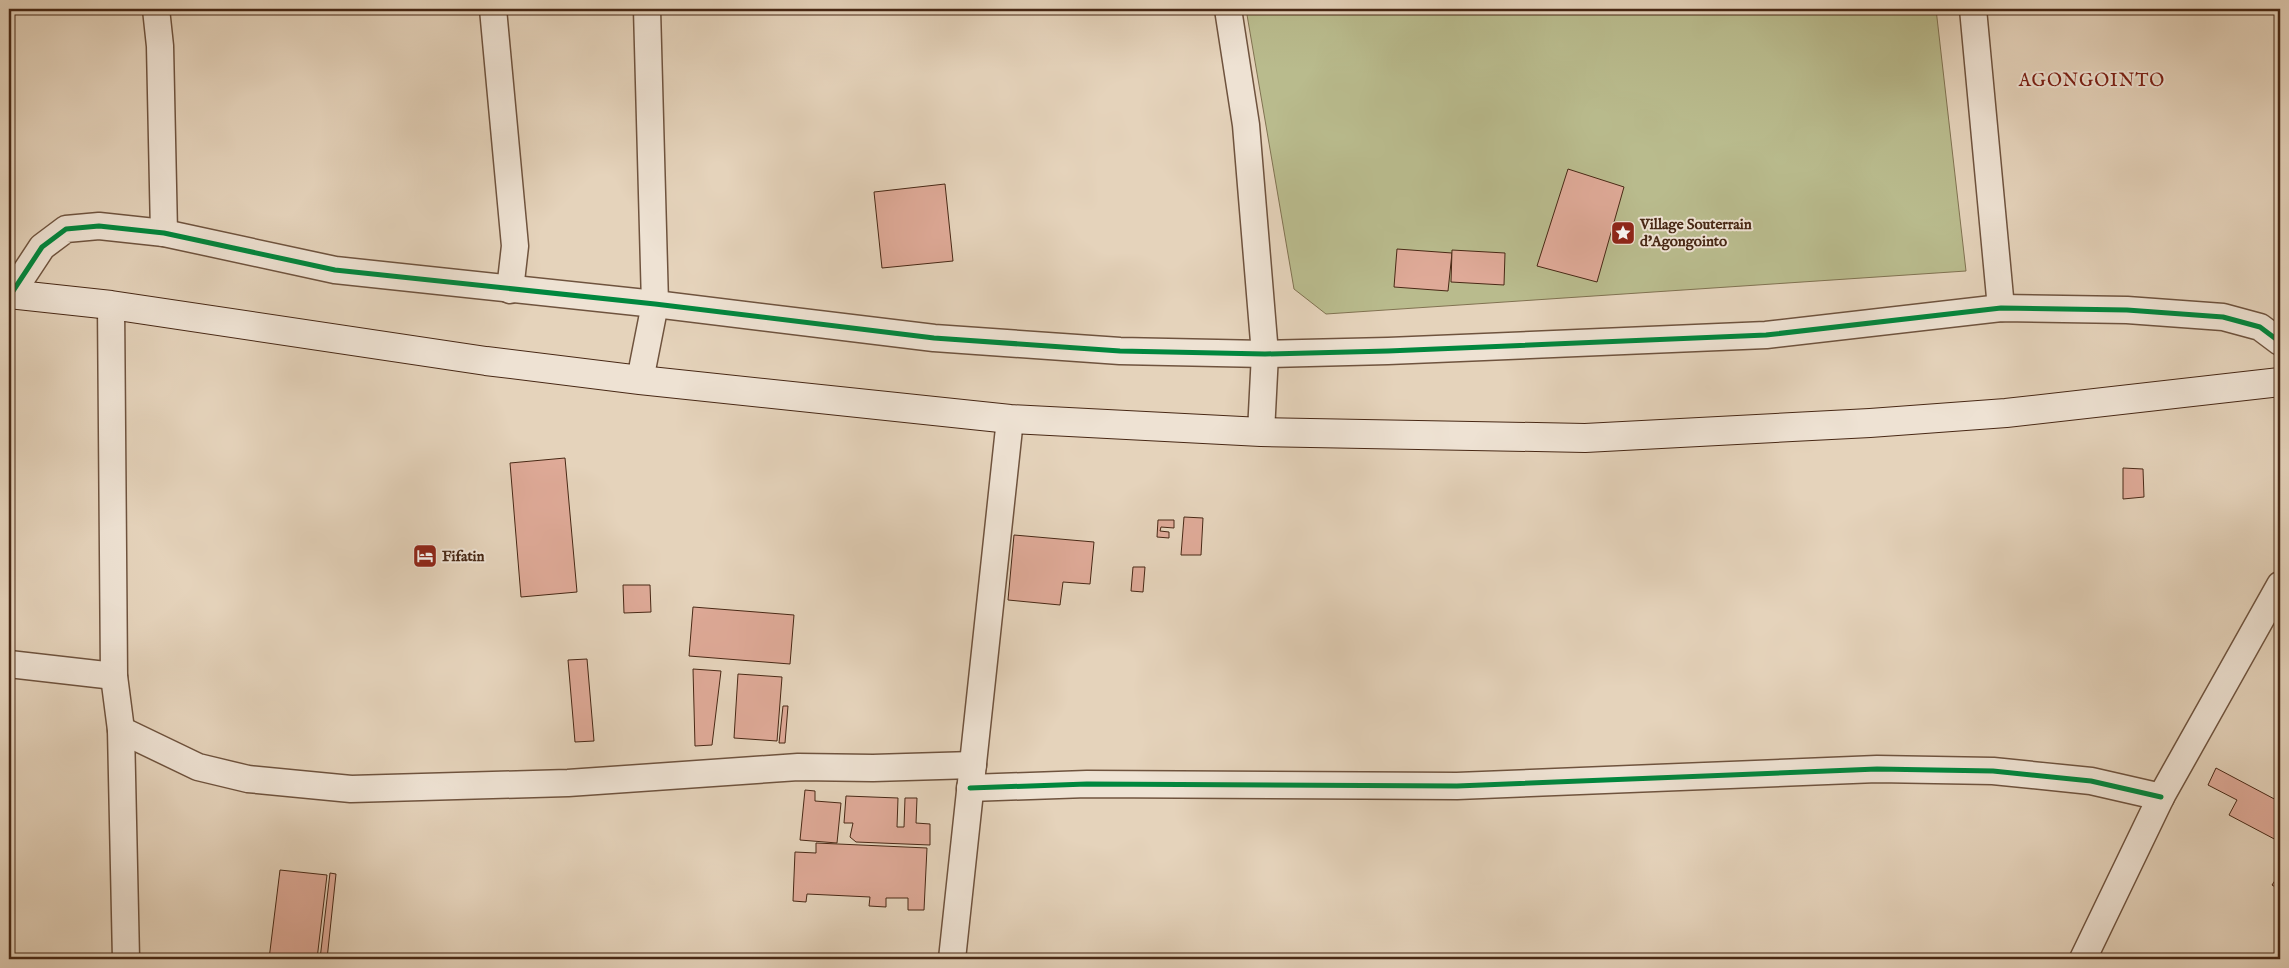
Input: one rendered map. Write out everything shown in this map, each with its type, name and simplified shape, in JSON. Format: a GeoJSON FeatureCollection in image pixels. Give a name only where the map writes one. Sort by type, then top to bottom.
{"type":"FeatureCollection","features":[{"type":"Feature","properties":{"kind":"main road"},"geometry":{"type":"LineString","coordinates":[[10,294],[111,305],[486,361],[640,380],[1010,419],[1261,432],[1396,436],[1604,437],[1870,423],[2006,413],[2280,382]]}},
{"type":"Feature","properties":{"kind":"street"},"geometry":{"type":"LineString","coordinates":[[156,9],[160,46],[164,233]]}},
{"type":"Feature","properties":{"kind":"street"},"geometry":{"type":"LineString","coordinates":[[493,9],[515,246],[510,290]]}},
{"type":"Feature","properties":{"kind":"street"},"geometry":{"type":"LineString","coordinates":[[640,380],[656,304],[647,9]]}},
{"type":"Feature","properties":{"kind":"street"},"geometry":{"type":"LineString","coordinates":[[1228,9],[1246,125],[1265,354],[1261,432]]}},
{"type":"Feature","properties":{"kind":"street"},"geometry":{"type":"LineString","coordinates":[[1973,9],[2001,308]]}},
{"type":"Feature","properties":{"kind":"street"},"geometry":{"type":"LineString","coordinates":[[10,294],[42,247],[66,229],[99,226],[164,233],[335,270],[656,304],[934,338],[1120,351],[1265,354],[1398,351],[1766,335],[2001,308],[2127,310],[2223,317],[2260,327],[2280,342]]}},
{"type":"Feature","properties":{"kind":"street"},"geometry":{"type":"LineString","coordinates":[[111,305],[114,676],[121,730],[126,959]]}},
{"type":"Feature","properties":{"kind":"street"},"geometry":{"type":"LineString","coordinates":[[952,959],[1010,419]]}},
{"type":"Feature","properties":{"kind":"street"},"geometry":{"type":"LineString","coordinates":[[2082,959],[2161,797],[2280,585]]}},
{"type":"Feature","properties":{"kind":"street"},"geometry":{"type":"LineString","coordinates":[[9,664],[114,676]]}},
{"type":"Feature","properties":{"kind":"street"},"geometry":{"type":"LineString","coordinates":[[121,730],[198,766],[248,779],[351,789],[568,783],[798,767],[873,768],[971,777],[1087,784],[1457,786],[1877,769],[1993,771],[2091,781],[2161,797]]}},
{"type":"Feature","properties":{"kind":"green space"},"geometry":{"type":"Polygon","coordinates":[[[1246,9],[1936,9],[1966,271],[1326,314],[1294,289],[1246,9]]]}},
{"type":"Feature","properties":{"kind":"building"},"geometry":{"type":"Polygon","coordinates":[[[1568,169],[1624,187],[1597,282],[1537,266],[1568,169]]]}},
{"type":"Feature","properties":{"kind":"building"},"geometry":{"type":"Polygon","coordinates":[[[945,184],[953,261],[882,268],[874,192],[945,184]]]}},
{"type":"Feature","properties":{"kind":"building"},"geometry":{"type":"Polygon","coordinates":[[[1397,249],[1452,253],[1448,291],[1394,287],[1397,249]]]}},
{"type":"Feature","properties":{"kind":"building"},"geometry":{"type":"Polygon","coordinates":[[[1452,250],[1505,253],[1504,285],[1451,282],[1452,250]]]}},
{"type":"Feature","properties":{"kind":"building"},"geometry":{"type":"Polygon","coordinates":[[[565,458],[577,592],[521,597],[510,463],[565,458]]]}},
{"type":"Feature","properties":{"kind":"building"},"geometry":{"type":"Polygon","coordinates":[[[2123,468],[2143,469],[2144,497],[2123,499],[2123,468]]]}},
{"type":"Feature","properties":{"kind":"building"},"geometry":{"type":"Polygon","coordinates":[[[1184,517],[1203,518],[1201,555],[1181,555],[1184,517]]]}},
{"type":"Feature","properties":{"kind":"building"},"geometry":{"type":"Polygon","coordinates":[[[1158,520],[1174,520],[1174,528],[1161,527],[1160,531],[1169,532],[1169,538],[1157,537],[1158,520]]]}},
{"type":"Feature","properties":{"kind":"building"},"geometry":{"type":"Polygon","coordinates":[[[1014,535],[1094,542],[1090,584],[1063,582],[1060,605],[1008,600],[1014,535]]]}},
{"type":"Feature","properties":{"kind":"building"},"geometry":{"type":"Polygon","coordinates":[[[1133,567],[1145,567],[1143,592],[1131,591],[1133,567]]]}},
{"type":"Feature","properties":{"kind":"building"},"geometry":{"type":"Polygon","coordinates":[[[623,585],[650,585],[651,612],[624,613],[623,585]]]}},
{"type":"Feature","properties":{"kind":"building"},"geometry":{"type":"Polygon","coordinates":[[[693,607],[794,615],[790,664],[689,656],[693,607]]]}},
{"type":"Feature","properties":{"kind":"building"},"geometry":{"type":"Polygon","coordinates":[[[587,659],[594,741],[575,742],[568,660],[587,659]]]}},
{"type":"Feature","properties":{"kind":"building"},"geometry":{"type":"Polygon","coordinates":[[[693,669],[721,671],[712,745],[695,746],[693,669]]]}},
{"type":"Feature","properties":{"kind":"building"},"geometry":{"type":"Polygon","coordinates":[[[738,674],[782,677],[777,741],[734,738],[738,674]]]}},
{"type":"Feature","properties":{"kind":"building"},"geometry":{"type":"Polygon","coordinates":[[[783,706],[788,706],[785,743],[779,743],[783,706]]]}},
{"type":"Feature","properties":{"kind":"building"},"geometry":{"type":"Polygon","coordinates":[[[2216,768],[2280,802],[2280,842],[2229,815],[2237,800],[2208,785],[2216,768]]]}},
{"type":"Feature","properties":{"kind":"building"},"geometry":{"type":"Polygon","coordinates":[[[805,790],[815,791],[815,801],[841,803],[837,843],[800,840],[805,790]]]}},
{"type":"Feature","properties":{"kind":"building"},"geometry":{"type":"Polygon","coordinates":[[[846,796],[898,798],[897,827],[904,827],[905,798],[917,798],[916,823],[930,824],[930,845],[856,842],[850,837],[853,823],[844,823],[846,796]]]}},
{"type":"Feature","properties":{"kind":"building"},"geometry":{"type":"Polygon","coordinates":[[[816,843],[927,848],[924,910],[908,910],[908,898],[886,898],[886,907],[869,906],[870,897],[807,894],[806,902],[793,901],[795,852],[816,853],[816,843]]]}},
{"type":"Feature","properties":{"kind":"building"},"geometry":{"type":"Polygon","coordinates":[[[280,870],[327,875],[317,959],[269,959],[280,870]]]}},
{"type":"Feature","properties":{"kind":"building"},"geometry":{"type":"Polygon","coordinates":[[[330,873],[336,874],[327,959],[320,959],[330,873]]]}},
{"type":"Feature","properties":{"kind":"building"},"geometry":{"type":"Polygon","coordinates":[[[2280,873],[2280,890],[2272,885],[2280,873]]]}},
{"type":"Feature","properties":{"kind":"cycle path"},"geometry":{"type":"LineString","coordinates":[[11,294],[42,247],[66,229],[99,226],[164,233],[335,270],[655,304],[934,338],[1120,351],[1265,354],[1388,351],[1766,335],[2001,308],[2127,310],[2223,317],[2260,327],[2280,342]]}},
{"type":"Feature","properties":{"kind":"cycle path"},"geometry":{"type":"LineString","coordinates":[[970,788],[1087,784],[1457,786],[1877,769],[1993,771],[2091,781],[2161,797]]}},
{"type":"Feature","properties":{"kind":"place","name":"Village Souterrain d'Agongointo"},"geometry":{"type":"Point","coordinates":[1623,233]}},
{"type":"Feature","properties":{"kind":"place","name":"Fifatin"},"geometry":{"type":"Point","coordinates":[425,556]}},
{"type":"Feature","properties":{"kind":"district","name":"AGONGOINTO"},"geometry":{"type":"Point","coordinates":[2092,81]}}]}
